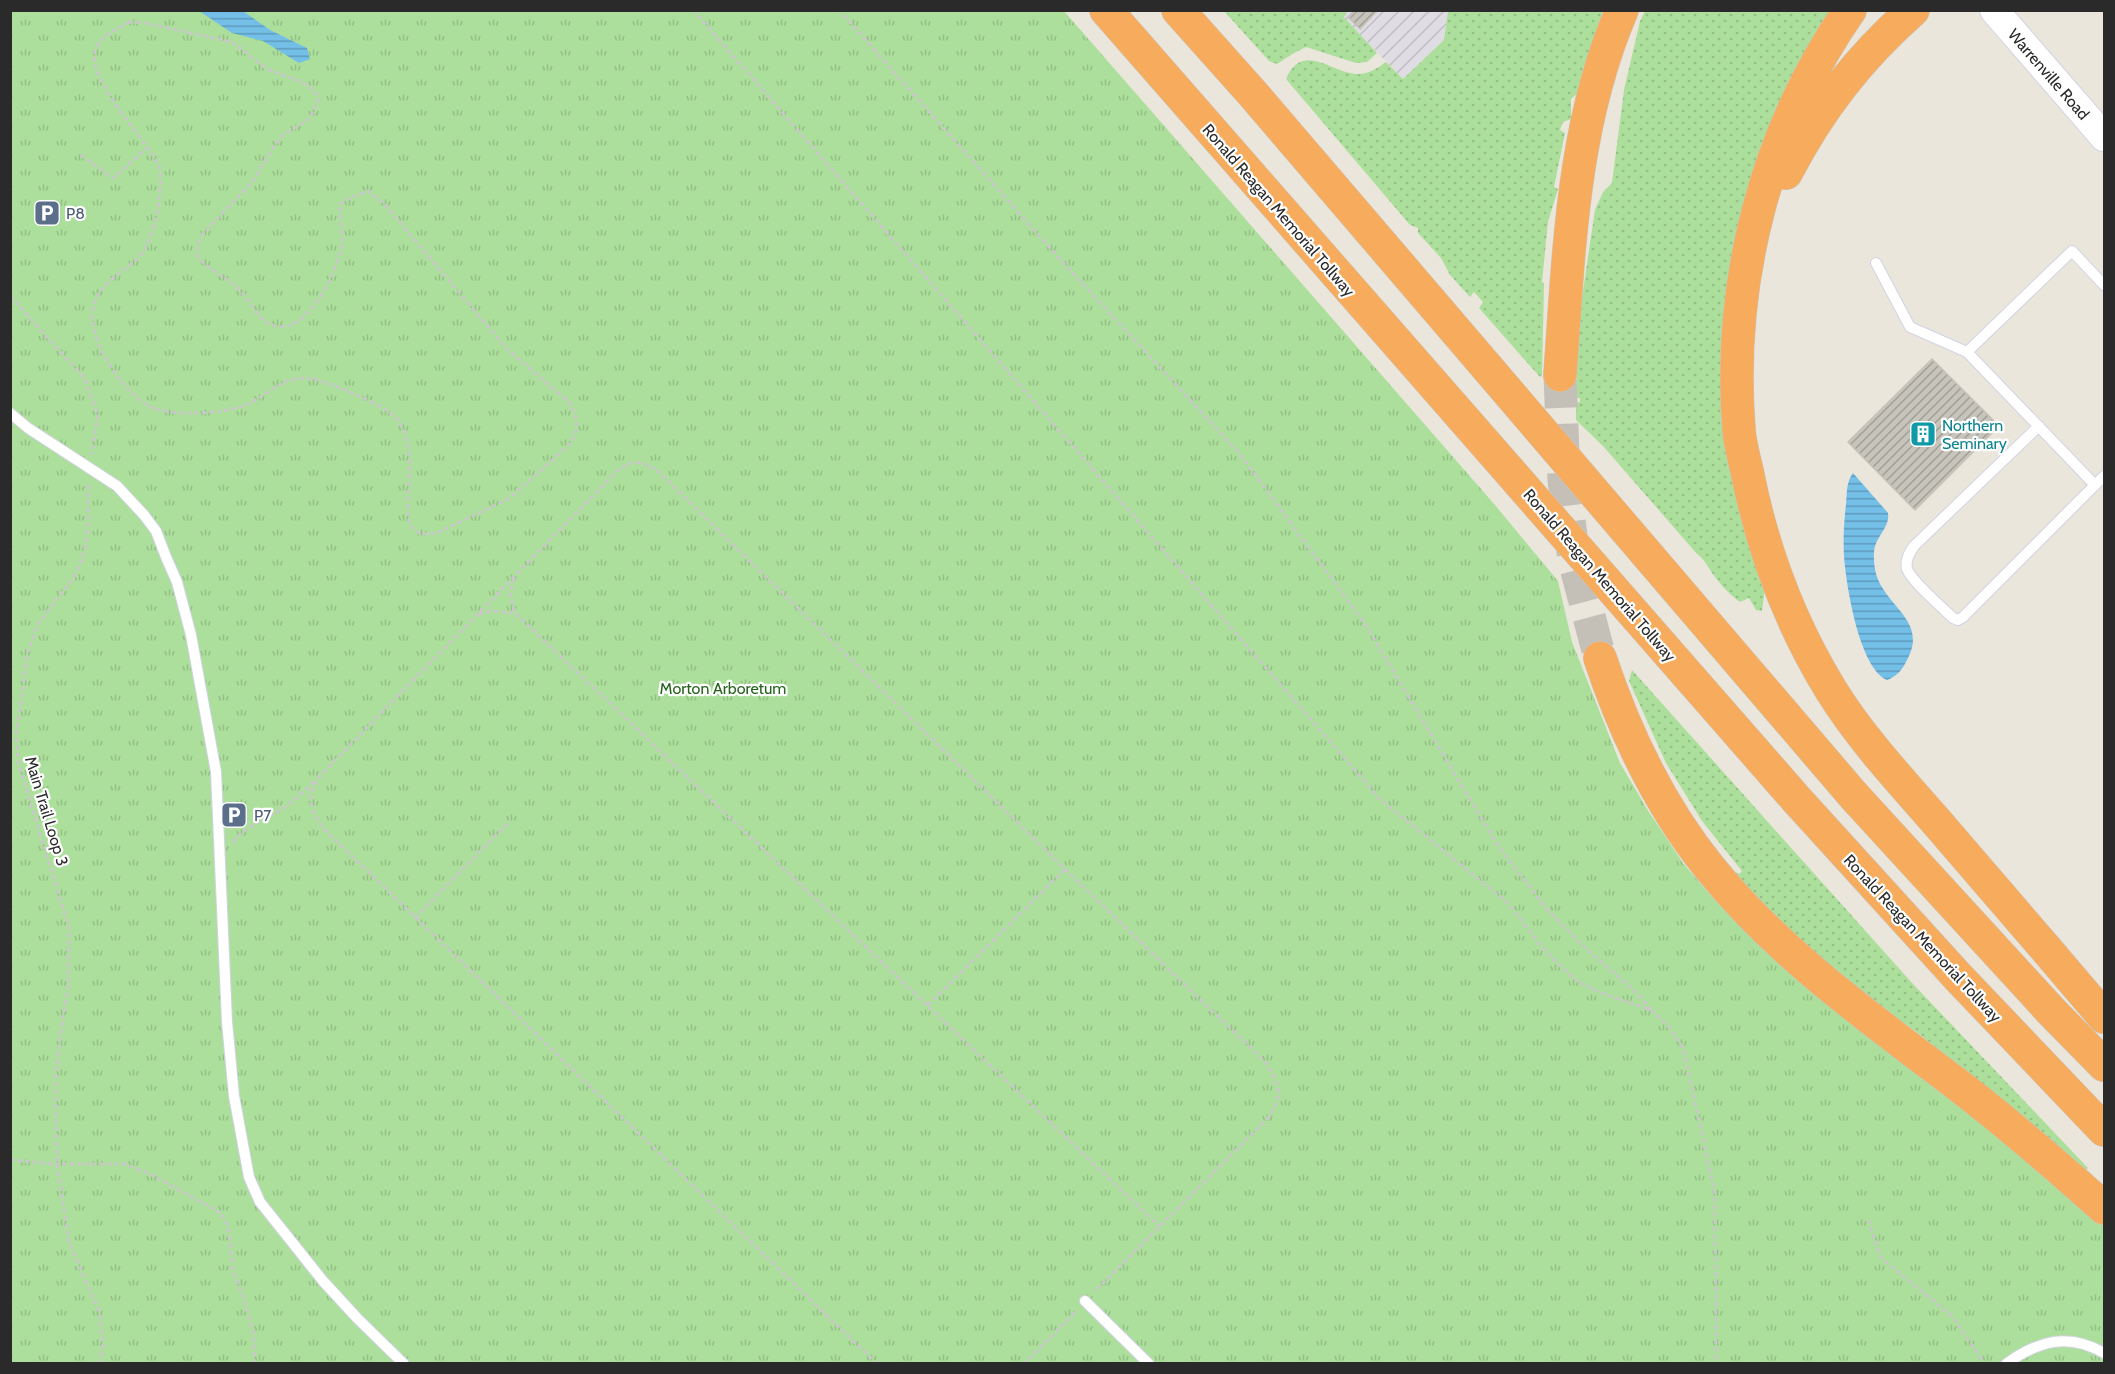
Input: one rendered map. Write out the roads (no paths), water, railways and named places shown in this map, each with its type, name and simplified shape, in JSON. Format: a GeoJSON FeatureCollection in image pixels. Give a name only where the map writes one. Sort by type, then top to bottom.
{"type":"FeatureCollection","features":[{"type":"Feature","properties":{"kind":"highway","name":"Ronald Reagan Memorial Tollway"},"geometry":{"type":"LineString","coordinates":[[1106,10],[1797,800],[1958,977],[2104,1130]]}},
{"type":"Feature","properties":{"kind":"highway"},"geometry":{"type":"LineString","coordinates":[[1178,10],[1253,94],[1854,796],[2051,1011],[2104,1065]]}},
{"type":"Feature","properties":{"kind":"highway"},"geometry":{"type":"LineString","coordinates":[[1560,375],[1570,224],[1582,144],[1601,66],[1622,10]]}},
{"type":"Feature","properties":{"kind":"highway"},"geometry":{"type":"LineString","coordinates":[[1850,10],[1816,64],[1784,131],[1771,168],[1752,239],[1740,302],[1737,362],[1739,434],[1753,505],[1773,570],[1797,628],[1831,691],[1875,750],[2104,1017]]}},
{"type":"Feature","properties":{"kind":"highway"},"geometry":{"type":"LineString","coordinates":[[1752,239],[1799,148],[1825,106],[1883,37],[1913,10]]}},
{"type":"Feature","properties":{"kind":"highway"},"geometry":{"type":"LineString","coordinates":[[1600,658],[1614,700],[1654,783],[1677,823],[1744,908],[1782,946],[1824,982],[1994,1114],[2104,1208]]}},
{"type":"Feature","properties":{"kind":"main road","name":"Warrenville Road"},"geometry":{"type":"LineString","coordinates":[[2000,17],[2104,137]]}},
{"type":"Feature","properties":{"kind":"lane"},"geometry":{"type":"LineString","coordinates":[[1967,352],[2072,251],[2104,285]]}},
{"type":"Feature","properties":{"kind":"lane"},"geometry":{"type":"LineString","coordinates":[[1876,263],[1910,327],[1967,352],[2095,485]]}},
{"type":"Feature","properties":{"kind":"lane"},"geometry":{"type":"LineString","coordinates":[[10,413],[27,428],[117,486],[138,506],[156,531],[177,582],[196,657],[216,772],[226,1022],[234,1096],[249,1177],[260,1202],[323,1281],[404,1364]]}},
{"type":"Feature","properties":{"kind":"lane"},"geometry":{"type":"LineString","coordinates":[[2039,426],[1917,543],[1909,554],[1908,570],[1953,618],[1958,620],[1963,617],[2104,476]]}},
{"type":"Feature","properties":{"kind":"lane"},"geometry":{"type":"LineString","coordinates":[[1085,1301],[1149,1364]]}},
{"type":"Feature","properties":{"kind":"lane"},"geometry":{"type":"LineString","coordinates":[[2006,1364],[2020,1354],[2048,1342],[2070,1341],[2104,1353]]}},
{"type":"Feature","properties":{"kind":"water"},"geometry":{"type":"Polygon","coordinates":[[[199,11],[243,11],[270,30],[307,48],[310,59],[299,63],[263,41],[232,33],[199,11]]]}},
{"type":"Feature","properties":{"kind":"water"},"geometry":{"type":"Polygon","coordinates":[[[1853,473],[1888,513],[1886,526],[1875,546],[1875,569],[1879,582],[1909,623],[1913,635],[1912,647],[1904,665],[1896,675],[1887,680],[1877,672],[1869,660],[1856,624],[1848,586],[1844,556],[1844,530],[1847,488],[1853,473]]]}},
{"type":"Feature","properties":{"kind":"tunnel"},"geometry":{"type":"LineString","coordinates":[[1560,375],[1564,480],[1574,560],[1600,658]]}},
{"type":"Feature","properties":{"kind":"place","name":"P8"},"geometry":{"type":"Point","coordinates":[47,213]}},
{"type":"Feature","properties":{"kind":"place","name":"Northern Seminary"},"geometry":{"type":"Point","coordinates":[1923,434]}},
{"type":"Feature","properties":{"kind":"place","name":"P7"},"geometry":{"type":"Point","coordinates":[234,815]}},
{"type":"Feature","properties":{"kind":"park label","name":"Morton Arboretum"},"geometry":{"type":"Point","coordinates":[723,688]}}]}
